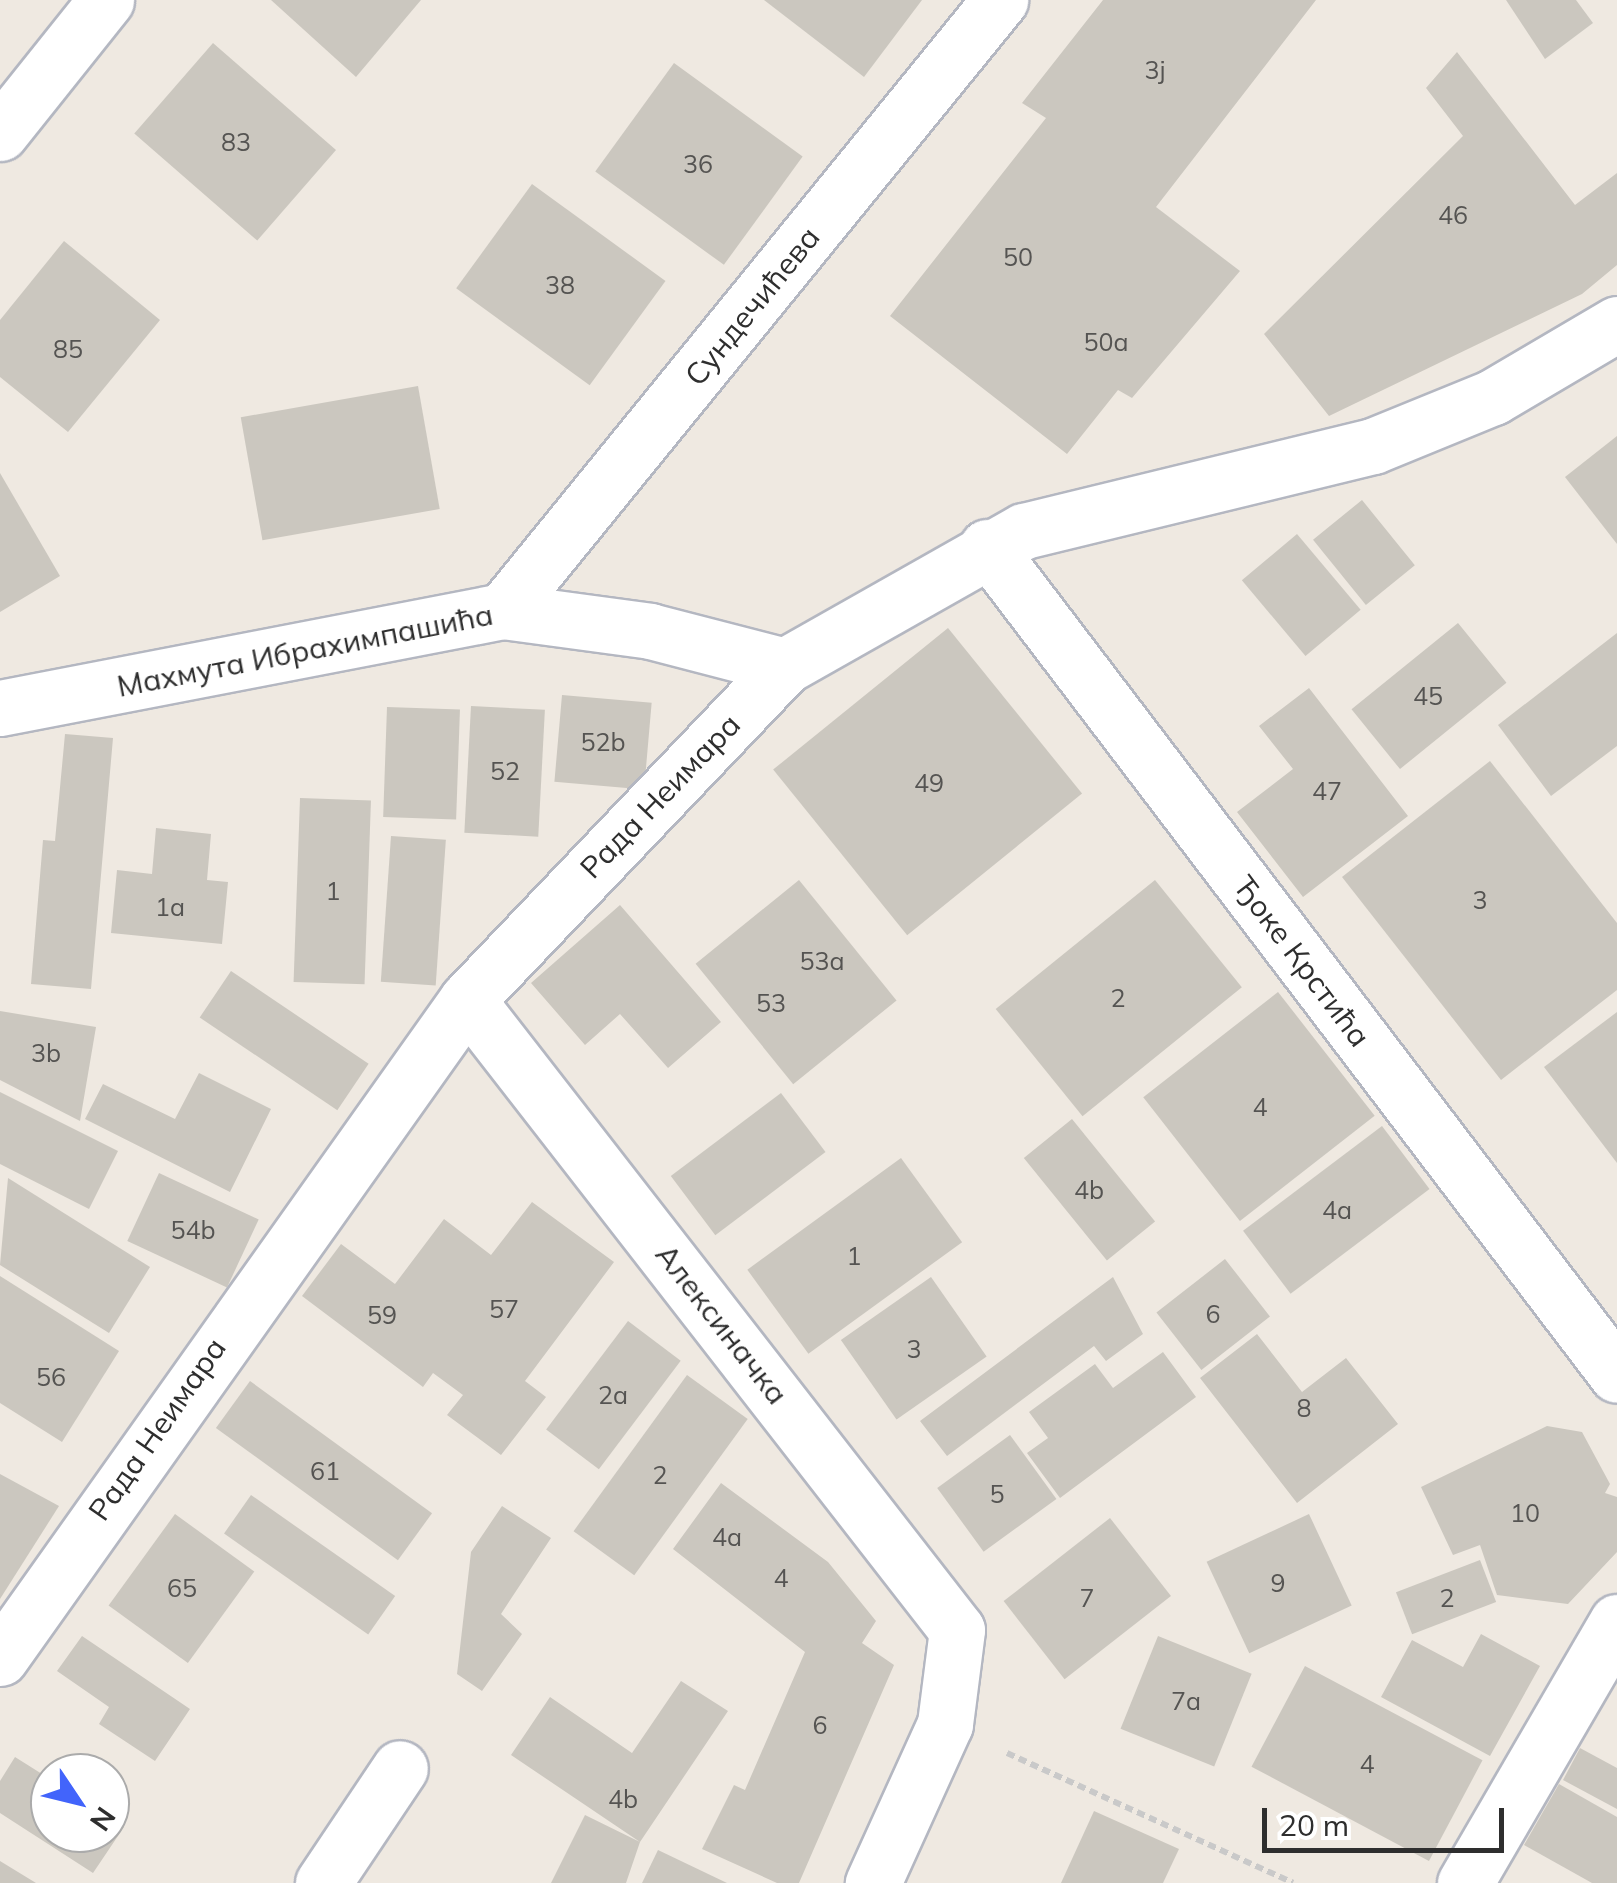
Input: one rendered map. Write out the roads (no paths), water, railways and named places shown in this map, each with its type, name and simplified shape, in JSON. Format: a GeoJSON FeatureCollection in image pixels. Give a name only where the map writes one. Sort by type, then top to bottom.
{"type":"FeatureCollection","features":[{"type":"Feature","properties":{"kind":"street"},"geometry":{"type":"LineString","coordinates":[[0,133],[106,0]]}},
{"type":"Feature","properties":{"kind":"street","name":"Сундечићева"},"geometry":{"type":"LineString","coordinates":[[503,611],[1000,0]]}},
{"type":"Feature","properties":{"kind":"street","name":"Рада Неимара"},"geometry":{"type":"LineString","coordinates":[[0,1658],[467,1000],[785,666],[986,547],[1404,436],[1493,397],[1617,324]]}},
{"type":"Feature","properties":{"kind":"street","name":"Ђоке Крстића"},"geometry":{"type":"LineString","coordinates":[[986,547],[1617,1375]]}},
{"type":"Feature","properties":{"kind":"street","name":"Махмута Ибрахимпашића"},"geometry":{"type":"LineString","coordinates":[[0,708],[503,611],[650,631],[785,666]]}},
{"type":"Feature","properties":{"kind":"street","name":"Алексиначка"},"geometry":{"type":"LineString","coordinates":[[467,1000],[948,1611],[960,1657],[945,1724],[873,1883]]}},
{"type":"Feature","properties":{"kind":"street"},"geometry":{"type":"LineString","coordinates":[[1465,1883],[1617,1622]]}},
{"type":"Feature","properties":{"kind":"street"},"geometry":{"type":"LineString","coordinates":[[323,1883],[400,1768]]}}]}
